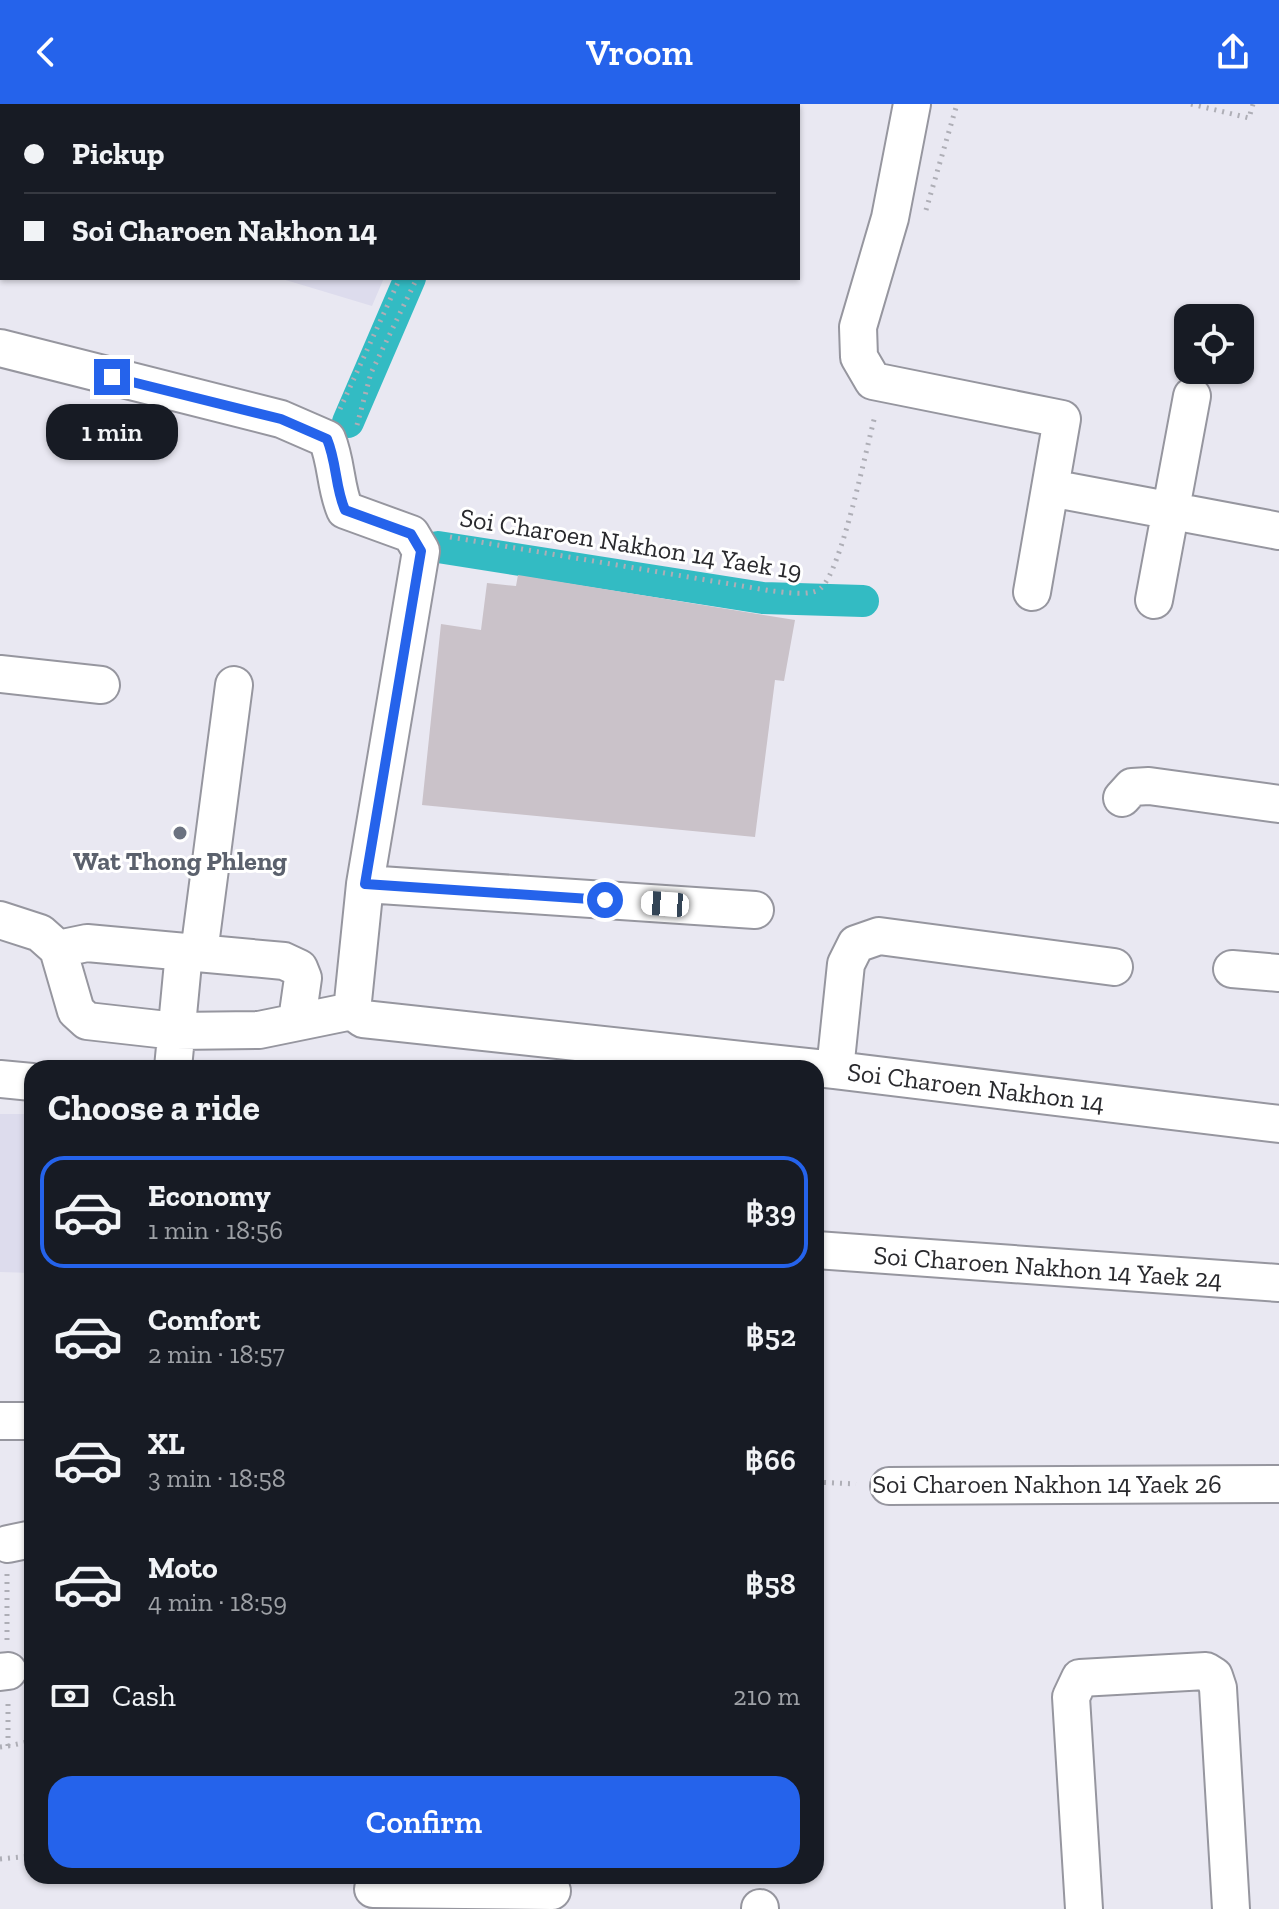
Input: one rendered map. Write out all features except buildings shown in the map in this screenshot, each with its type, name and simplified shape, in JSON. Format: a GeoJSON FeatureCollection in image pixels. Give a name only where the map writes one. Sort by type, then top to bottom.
{"type":"FeatureCollection","features":[{"type":"Feature","properties":{"kind":"street"},"geometry":{"type":"LineString","coordinates":[[912,104],[890,218],[858,327],[859,357],[873,381],[1062,419],[1032,592]]}},
{"type":"Feature","properties":{"kind":"street"},"geometry":{"type":"LineString","coordinates":[[0,348],[341,436],[338,494],[345,510],[411,534],[421,551],[365,884],[352,1011],[259,1030],[176,1031],[83,1020],[76,1011],[58,949],[40,933],[0,920]]}},
{"type":"Feature","properties":{"kind":"street"},"geometry":{"type":"LineString","coordinates":[[1154,600],[1192,396]]}},
{"type":"Feature","properties":{"kind":"street"},"geometry":{"type":"LineString","coordinates":[[1050,488],[1279,531]]}},
{"type":"Feature","properties":{"kind":"street"},"geometry":{"type":"LineString","coordinates":[[0,674],[101,685]]}},
{"type":"Feature","properties":{"kind":"street"},"geometry":{"type":"LineString","coordinates":[[174,1060],[234,685]]}},
{"type":"Feature","properties":{"kind":"street"},"geometry":{"type":"LineString","coordinates":[[1122,798],[1132,787],[1149,786],[1279,804]]}},
{"type":"Feature","properties":{"kind":"street"},"geometry":{"type":"LineString","coordinates":[[365,884],[755,910]]}},
{"type":"Feature","properties":{"kind":"street"},"geometry":{"type":"LineString","coordinates":[[835,1070],[846,964],[856,944],[879,936],[1114,967]]}},
{"type":"Feature","properties":{"kind":"street"},"geometry":{"type":"LineString","coordinates":[[58,949],[87,943],[284,961],[299,968],[303,978],[297,1020]]}},
{"type":"Feature","properties":{"kind":"street"},"geometry":{"type":"LineString","coordinates":[[1232,969],[1279,973]]}},
{"type":"Feature","properties":{"kind":"street","name":"Soi Charoen Nakhon 14"},"geometry":{"type":"LineString","coordinates":[[352,1011],[363,1019],[742,1060]]}},
{"type":"Feature","properties":{"kind":"street","name":"Soi Charoen Nakhon 14"},"geometry":{"type":"LineString","coordinates":[[824,1069],[1279,1124]]}},
{"type":"Feature","properties":{"kind":"street"},"geometry":{"type":"LineString","coordinates":[[0,1079],[24,1081]]}},
{"type":"Feature","properties":{"kind":"street","name":"Soi Charoen Nakhon 14 Yaek 24"},"geometry":{"type":"LineString","coordinates":[[824,1251],[1279,1283]]}},
{"type":"Feature","properties":{"kind":"street"},"geometry":{"type":"LineString","coordinates":[[0,1421],[24,1421]]}},
{"type":"Feature","properties":{"kind":"street","name":"Soi Charoen Nakhon 14 Yaek 26"},"geometry":{"type":"LineString","coordinates":[[889,1486],[1279,1484]]}},
{"type":"Feature","properties":{"kind":"street"},"geometry":{"type":"LineString","coordinates":[[1084,1909],[1071,1697],[1074,1686],[1080,1678],[1206,1671],[1214,1676],[1218,1688],[1231,1909]]}},
{"type":"Feature","properties":{"kind":"street"},"geometry":{"type":"LineString","coordinates":[[373,1889],[552,1892]]}},
{"type":"Feature","properties":{"kind":"path"},"geometry":{"type":"LineString","coordinates":[[1191,104],[1249,118],[1253,104]]}},
{"type":"Feature","properties":{"kind":"path"},"geometry":{"type":"LineString","coordinates":[[341,436],[399,280]]}},
{"type":"Feature","properties":{"kind":"path"},"geometry":{"type":"LineString","coordinates":[[341,436],[416,280]]}},
{"type":"Feature","properties":{"kind":"path","name":"Soi Charoen Nakhon 14 Yaek 19"},"geometry":{"type":"LineString","coordinates":[[411,534],[434,534],[772,591],[813,592],[821,589],[834,565],[884,384]]}},
{"type":"Feature","properties":{"kind":"path","name":"Soi Charoen Nakhon 14 Yaek 26"},"geometry":{"type":"LineString","coordinates":[[824,1482],[889,1486]]}},
{"type":"Feature","properties":{"kind":"path"},"geometry":{"type":"LineString","coordinates":[[8,1746],[24,1743]]}},
{"type":"Feature","properties":{"kind":"path"},"geometry":{"type":"LineString","coordinates":[[0,1859],[24,1857]]}},
{"type":"Feature","properties":{"kind":"shaded area"},"geometry":{"type":"Polygon","coordinates":[[[286,280],[383,280],[372,306],[286,280]]]}},
{"type":"Feature","properties":{"kind":"shaded area"},"geometry":{"type":"Polygon","coordinates":[[[0,1114],[24,1114],[24,1273],[0,1272],[0,1114]]]}},
{"type":"Feature","properties":{"kind":"waterway"},"geometry":{"type":"LineString","coordinates":[[348,422],[409,280]]}},
{"type":"Feature","properties":{"kind":"waterway"},"geometry":{"type":"LineString","coordinates":[[438,547],[763,598],[863,601]]}},
{"type":"Feature","properties":{"kind":"place","name":"Wat Thong Phleng"},"geometry":{"type":"Point","coordinates":[180,833]}},
{"type":"Feature","properties":{"kind":"route"},"geometry":{"type":"LineString","coordinates":[[112,377],[281,419],[327,439],[338,468],[338,494],[345,510],[411,534],[421,551],[365,884],[605,900]]}}]}
